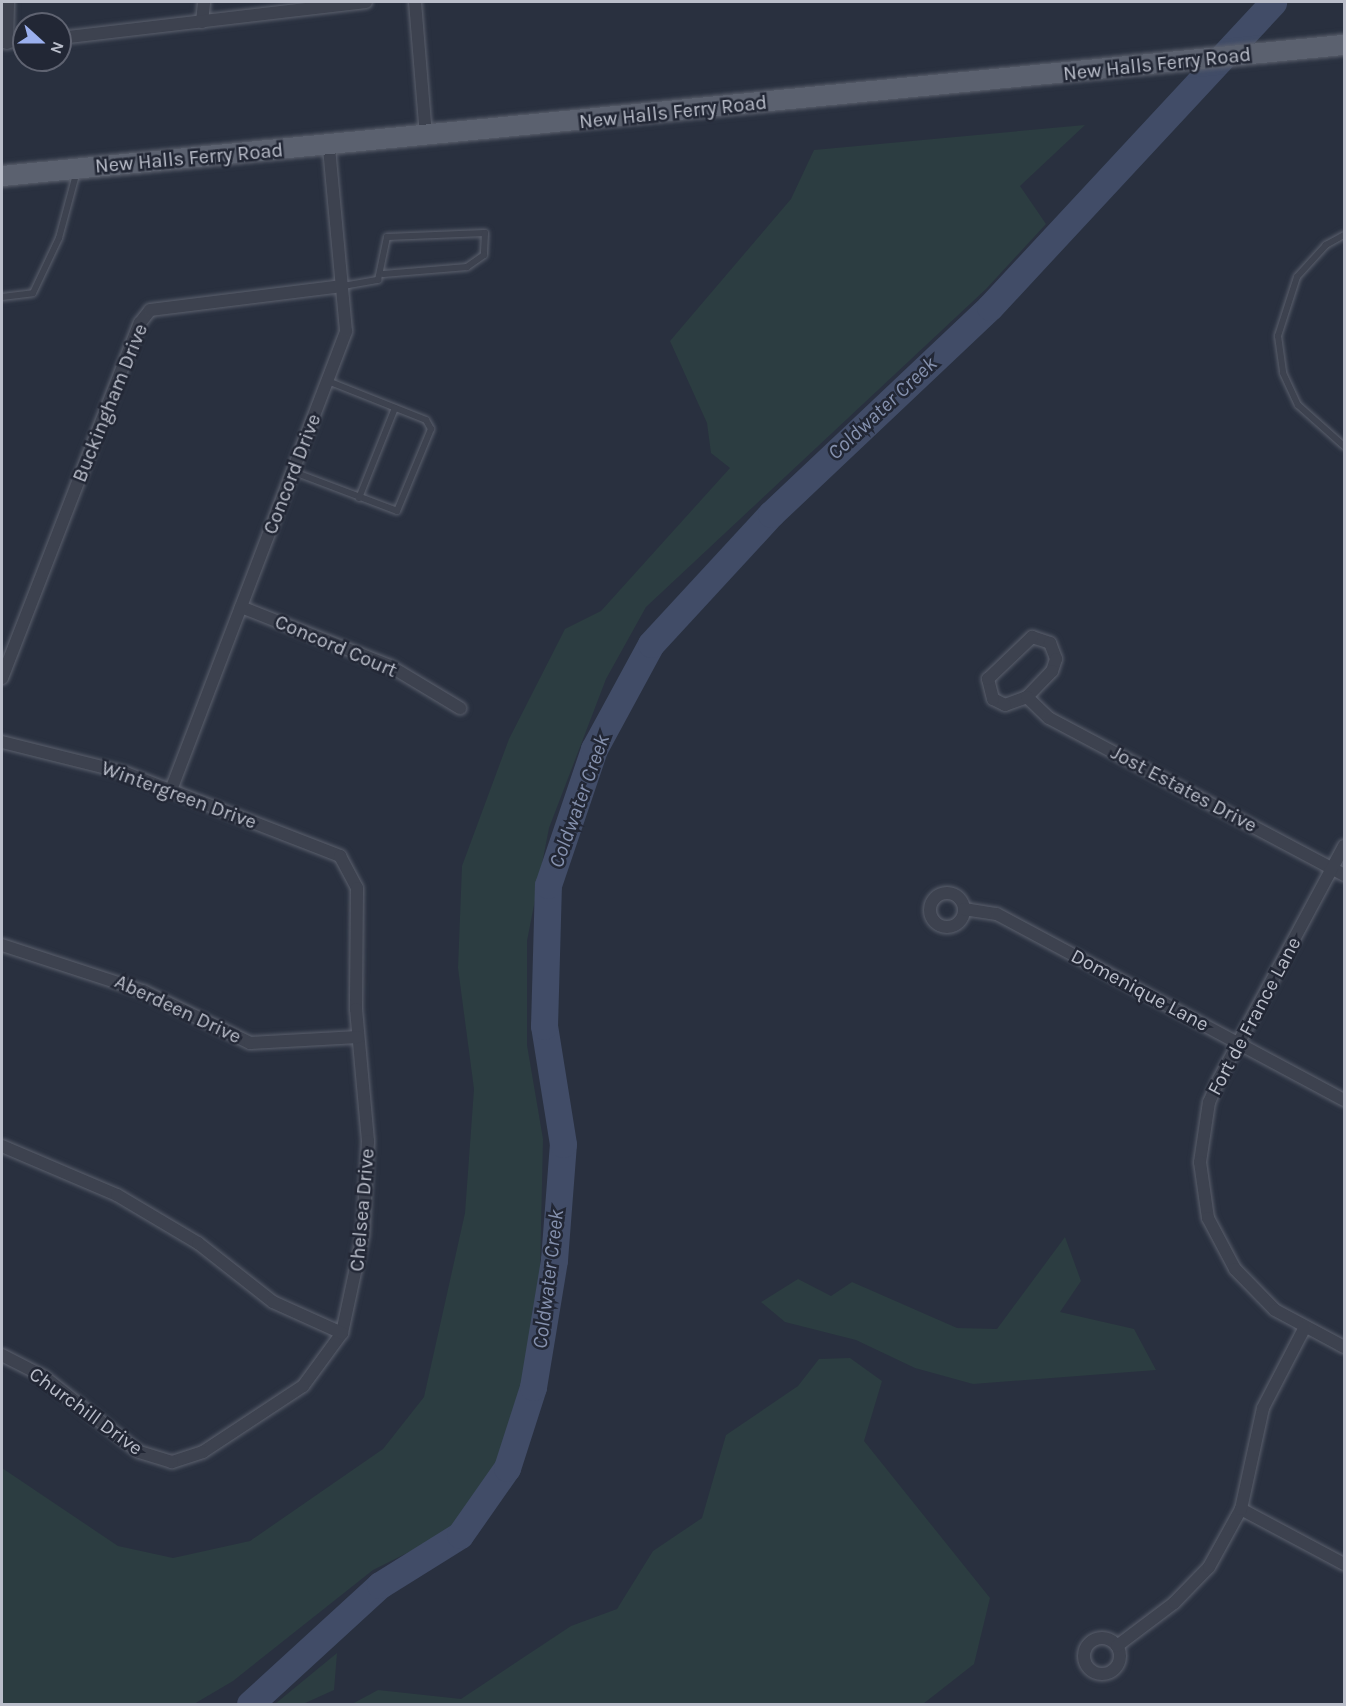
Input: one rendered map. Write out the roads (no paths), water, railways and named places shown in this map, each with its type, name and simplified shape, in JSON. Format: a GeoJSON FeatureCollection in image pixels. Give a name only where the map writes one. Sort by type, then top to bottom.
{"type":"FeatureCollection","features":[{"type":"Feature","properties":{"kind":"main road","name":"New Halls Ferry Road"},"geometry":{"type":"LineString","coordinates":[[2,177],[78,167],[329,146],[1344,45]]}},
{"type":"Feature","properties":{"kind":"street"},"geometry":{"type":"LineString","coordinates":[[4,42],[8,2]]}},
{"type":"Feature","properties":{"kind":"street"},"geometry":{"type":"LineString","coordinates":[[202,22],[204,2]]}},
{"type":"Feature","properties":{"kind":"street"},"geometry":{"type":"LineString","coordinates":[[72,37],[366,2]]}},
{"type":"Feature","properties":{"kind":"street"},"geometry":{"type":"LineString","coordinates":[[415,2],[426,136]]}},
{"type":"Feature","properties":{"kind":"street","name":"Concord Drive"},"geometry":{"type":"LineString","coordinates":[[171,790],[346,331],[329,146]]}},
{"type":"Feature","properties":{"kind":"street","name":"Buckingham Drive"},"geometry":{"type":"LineString","coordinates":[[2,678],[140,323],[150,309],[342,286]]}},
{"type":"Feature","properties":{"kind":"street","name":"Concord Court"},"geometry":{"type":"LineString","coordinates":[[240,607],[390,666],[460,708]]}},
{"type":"Feature","properties":{"kind":"street"},"geometry":{"type":"LineString","coordinates":[[1043,639],[1050,643],[1056,659],[1027,697],[1005,705],[993,699],[988,679],[1022,643],[1043,639]]}},
{"type":"Feature","properties":{"kind":"street","name":"Jost Estates Drive"},"geometry":{"type":"LineString","coordinates":[[1027,697],[1049,718],[1344,875]]}},
{"type":"Feature","properties":{"kind":"street","name":"Wintergreen Drive"},"geometry":{"type":"LineString","coordinates":[[2,742],[171,790],[329,851],[350,867]]}},
{"type":"Feature","properties":{"kind":"street","name":"Fort de France Lane"},"geometry":{"type":"LineString","coordinates":[[1344,846],[1209,1102],[1200,1162],[1203,1197],[1235,1269],[1275,1310],[1344,1347]]}},
{"type":"Feature","properties":{"kind":"street","name":"Chelsea Drive"},"geometry":{"type":"LineString","coordinates":[[172,1462],[203,1452],[303,1386],[342,1333],[363,1235],[368,1141],[358,1037],[358,905],[350,867]]}},
{"type":"Feature","properties":{"kind":"street","name":"Domenique Lane"},"geometry":{"type":"LineString","coordinates":[[964,909],[997,914],[1344,1100]]}},
{"type":"Feature","properties":{"kind":"street","name":"Aberdeen Drive"},"geometry":{"type":"LineString","coordinates":[[2,945],[45,954],[143,991],[250,1043],[358,1037]]}},
{"type":"Feature","properties":{"kind":"street"},"geometry":{"type":"LineString","coordinates":[[2,1146],[117,1195],[198,1243],[273,1302],[342,1333]]}},
{"type":"Feature","properties":{"kind":"street"},"geometry":{"type":"LineString","coordinates":[[1117,1646],[1193,1587],[1241,1509],[1263,1408],[1305,1327]]}},
{"type":"Feature","properties":{"kind":"street","name":"Churchill Drive"},"geometry":{"type":"LineString","coordinates":[[2,1355],[43,1376],[139,1452],[172,1462]]}},
{"type":"Feature","properties":{"kind":"street"},"geometry":{"type":"LineString","coordinates":[[1241,1509],[1344,1564]]}},
{"type":"Feature","properties":{"kind":"lane"},"geometry":{"type":"LineString","coordinates":[[2,297],[33,293],[59,238],[78,167]]}},
{"type":"Feature","properties":{"kind":"lane"},"geometry":{"type":"LineString","coordinates":[[342,286],[374,282],[383,274],[467,267],[482,259],[485,233],[480,229],[390,236],[384,242],[383,274]]}},
{"type":"Feature","properties":{"kind":"lane"},"geometry":{"type":"LineString","coordinates":[[1344,235],[1326,245],[1297,277],[1278,336],[1283,373],[1298,405],[1344,446]]}},
{"type":"Feature","properties":{"kind":"lane"},"geometry":{"type":"LineString","coordinates":[[294,472],[393,511],[399,508],[431,426],[395,408],[328,381]]}},
{"type":"Feature","properties":{"kind":"lane"},"geometry":{"type":"LineString","coordinates":[[359,498],[395,408]]}},
{"type":"Feature","properties":{"kind":"waterway","name":"Coldwater Creek"},"geometry":{"type":"LineString","coordinates":[[250,1704],[380,1585],[460,1535],[507,1468],[533,1387],[554,1260],[563,1144],[544,1026],[548,885],[594,749],[651,644],[771,514],[990,307],[1273,2]]}}]}
